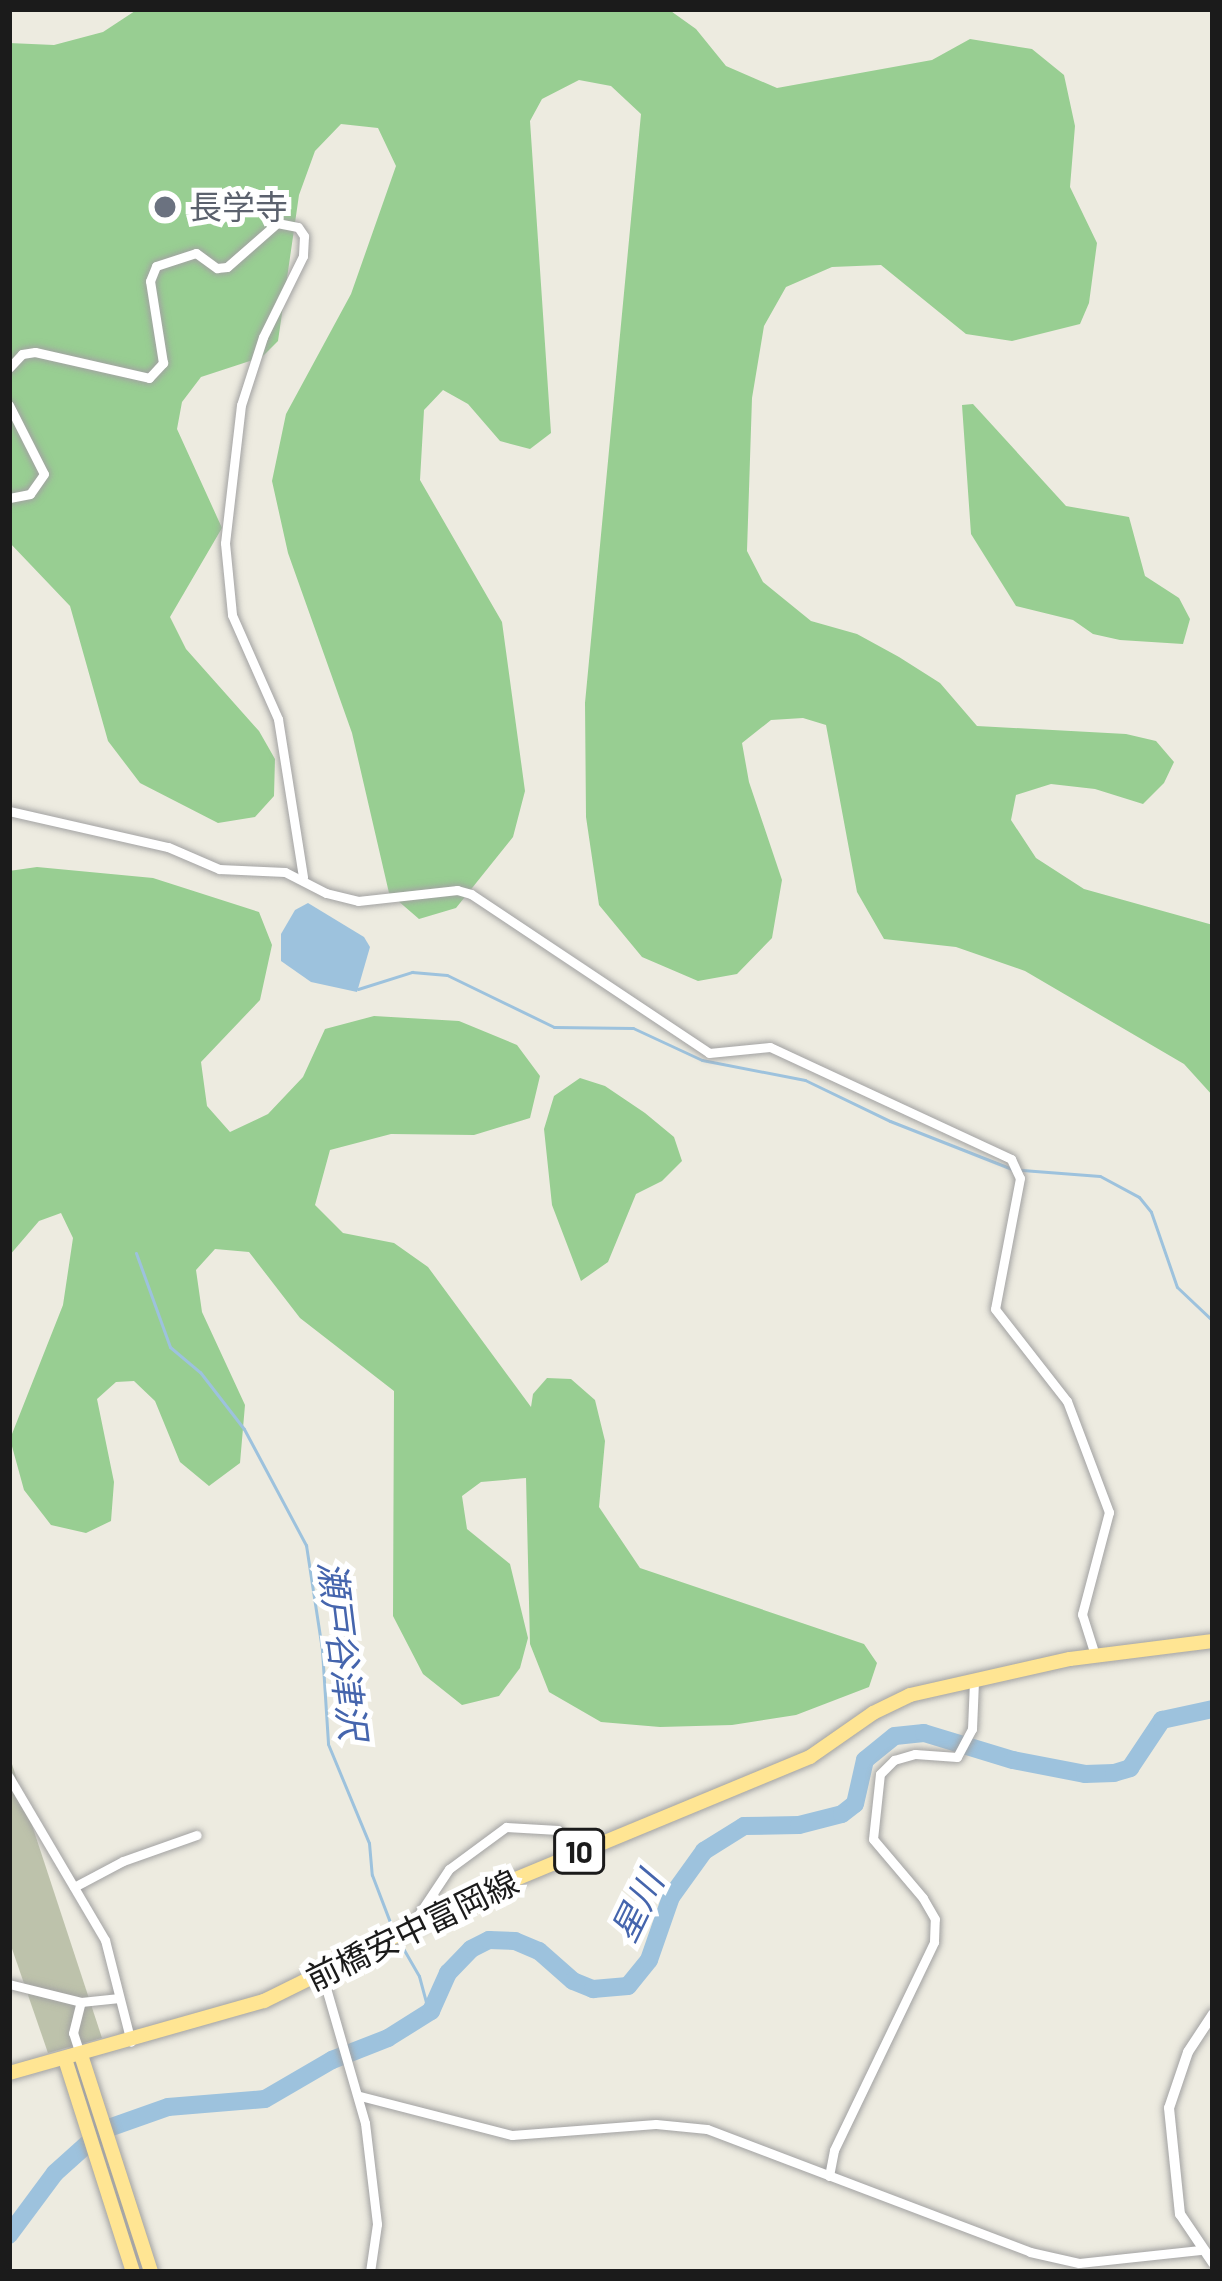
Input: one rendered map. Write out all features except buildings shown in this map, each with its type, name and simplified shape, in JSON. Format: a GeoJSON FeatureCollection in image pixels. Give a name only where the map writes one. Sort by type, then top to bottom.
{"type":"FeatureCollection","features":[{"type":"Feature","properties":{"kind":"main road","name":"前橋安中富岡線"},"geometry":{"type":"LineString","coordinates":[[9,2073],[264,2002],[411,1926],[810,1757],[873,1713],[910,1695],[1095,1655],[1213,1641]]}},
{"type":"Feature","properties":{"kind":"main road"},"geometry":{"type":"LineString","coordinates":[[73,2057],[133,2272]]}},
{"type":"Feature","properties":{"kind":"main road"},"geometry":{"type":"LineString","coordinates":[[73,2057],[151,2272]]}},
{"type":"Feature","properties":{"kind":"street"},"geometry":{"type":"LineString","coordinates":[[9,368],[22,354],[35,352],[149,378],[163,363],[149,281],[156,266],[196,253],[217,268],[227,267],[277,223],[298,227],[304,236],[303,256],[263,337],[241,406],[225,543],[232,615],[278,719],[303,877]]}},
{"type":"Feature","properties":{"kind":"street"},"geometry":{"type":"LineString","coordinates":[[9,405],[44,474],[30,494],[9,498]]}},
{"type":"Feature","properties":{"kind":"street"},"geometry":{"type":"LineString","coordinates":[[9,811],[169,848],[219,869],[303,877],[326,893],[358,901],[394,901],[457,890],[470,894],[602,977],[709,1053],[770,1047],[1015,1162],[1020,1178],[995,1309],[1067,1401],[1109,1512],[1082,1614],[1095,1655]]}},
{"type":"Feature","properties":{"kind":"street"},"geometry":{"type":"LineString","coordinates":[[829,2176],[834,2150],[934,1942],[934,1918],[923,1898],[873,1839],[880,1774],[894,1760],[915,1754],[957,1757],[973,1729],[974,1681]]}},
{"type":"Feature","properties":{"kind":"street"},"geometry":{"type":"LineString","coordinates":[[9,1777],[105,1940],[131,2042]]}},
{"type":"Feature","properties":{"kind":"street"},"geometry":{"type":"LineString","coordinates":[[411,1926],[448,1869],[506,1827],[558,1829],[568,1856]]}},
{"type":"Feature","properties":{"kind":"street"},"geometry":{"type":"LineString","coordinates":[[74,1887],[123,1861],[197,1835]]}},
{"type":"Feature","properties":{"kind":"street"},"geometry":{"type":"LineString","coordinates":[[322,1974],[360,2096],[376,2224],[370,2272]]}},
{"type":"Feature","properties":{"kind":"street"},"geometry":{"type":"LineString","coordinates":[[9,1984],[81,2002],[117,1998]]}},
{"type":"Feature","properties":{"kind":"street"},"geometry":{"type":"LineString","coordinates":[[73,2057],[81,2002]]}},
{"type":"Feature","properties":{"kind":"street"},"geometry":{"type":"LineString","coordinates":[[1213,2014],[1188,2052],[1169,2108],[1180,2214],[1213,2263]]}},
{"type":"Feature","properties":{"kind":"street"},"geometry":{"type":"LineString","coordinates":[[360,2096],[512,2135],[689,2126],[1030,2252],[1101,2267],[1201,2250]]}},
{"type":"Feature","properties":{"kind":"shaded area"},"geometry":{"type":"Polygon","coordinates":[[[9,1755],[102,2038],[48,2053],[9,1940],[9,1755]]]}},
{"type":"Feature","properties":{"kind":"green space"},"geometry":{"type":"Polygon","coordinates":[[[138,9],[668,9],[696,29],[726,66],[777,88],[932,60],[970,39],[1032,49],[1064,75],[1075,126],[1070,187],[1097,243],[1089,303],[1080,324],[1012,341],[966,334],[881,265],[832,267],[786,287],[764,326],[752,398],[747,551],[763,582],[811,621],[857,634],[899,657],[940,683],[977,726],[1126,734],[1156,741],[1174,762],[1164,783],[1143,804],[1095,789],[1051,784],[1016,795],[1011,820],[1036,858],[1084,889],[1213,925],[1213,1096],[1184,1064],[1025,971],[956,947],[884,939],[857,892],[826,725],[803,718],[771,720],[742,743],[749,782],[782,880],[772,938],[737,974],[698,981],[642,957],[599,905],[586,817],[585,703],[641,114],[611,86],[579,80],[542,99],[530,121],[551,433],[530,449],[500,441],[468,404],[443,390],[424,410],[420,480],[502,622],[525,791],[513,837],[456,908],[419,919],[389,893],[352,733],[288,553],[272,481],[286,414],[351,294],[396,166],[378,128],[341,124],[315,151],[299,195],[278,341],[262,357],[201,377],[182,402],[177,429],[222,528],[170,617],[186,649],[259,731],[275,759],[274,796],[255,817],[218,823],[140,783],[108,741],[70,606],[9,542],[9,43],[54,45],[103,32],[138,9]]]}},
{"type":"Feature","properties":{"kind":"green space"},"geometry":{"type":"Polygon","coordinates":[[[973,404],[1066,506],[1129,517],[1145,576],[1179,598],[1190,619],[1183,644],[1093,634],[1073,620],[1016,606],[971,534],[962,405],[973,404]]]}},
{"type":"Feature","properties":{"kind":"green space"},"geometry":{"type":"Polygon","coordinates":[[[37,867],[153,878],[259,912],[272,945],[260,1000],[201,1062],[207,1106],[230,1132],[268,1114],[303,1077],[325,1029],[374,1016],[459,1021],[517,1045],[540,1076],[530,1118],[474,1135],[391,1134],[330,1150],[315,1205],[343,1233],[394,1243],[428,1267],[531,1407],[533,1394],[547,1378],[571,1379],[595,1400],[605,1441],[599,1507],[640,1568],[864,1644],[877,1663],[869,1687],[796,1715],[732,1725],[660,1727],[601,1722],[549,1692],[530,1644],[526,1478],[481,1482],[462,1496],[467,1529],[510,1564],[528,1638],[520,1668],[499,1696],[462,1705],[423,1674],[393,1616],[394,1391],[300,1318],[249,1252],[215,1249],[196,1270],[202,1312],[245,1405],[240,1463],[209,1486],[180,1462],[155,1401],[134,1381],[116,1382],[97,1399],[114,1482],[111,1521],[86,1533],[51,1525],[24,1490],[10,1439],[63,1305],[73,1238],[61,1213],[39,1221],[9,1256],[9,871],[37,867]]]}},
{"type":"Feature","properties":{"kind":"green space"},"geometry":{"type":"Polygon","coordinates":[[[580,1078],[605,1086],[645,1113],[674,1137],[682,1161],[662,1181],[636,1194],[608,1262],[581,1281],[552,1205],[544,1129],[554,1096],[580,1078]]]}},
{"type":"Feature","properties":{"kind":"water"},"geometry":{"type":"Polygon","coordinates":[[[308,903],[364,937],[370,947],[357,992],[311,982],[281,961],[281,934],[295,910],[308,903]]]}},
{"type":"Feature","properties":{"kind":"waterway"},"geometry":{"type":"LineString","coordinates":[[358,989],[412,972],[447,975],[554,1027],[633,1028],[702,1060],[805,1080],[890,1121],[1012,1169]]}},
{"type":"Feature","properties":{"kind":"waterway"},"geometry":{"type":"LineString","coordinates":[[1022,1170],[1100,1176],[1139,1197],[1151,1212],[1177,1287],[1213,1321]]}},
{"type":"Feature","properties":{"kind":"waterway","name":"瀬戸谷津沢"},"geometry":{"type":"LineString","coordinates":[[136,1253],[170,1347],[200,1372],[244,1429],[306,1545],[322,1650],[328,1744],[369,1843],[372,1875],[393,1930]]}},
{"type":"Feature","properties":{"kind":"waterway","name":"星川"},"geometry":{"type":"LineString","coordinates":[[9,2235],[55,2173],[103,2130],[168,2107],[265,2099],[332,2060],[388,2038],[431,2011],[448,1973],[471,1949],[489,1940],[515,1941],[539,1951],[573,1981],[593,1989],[628,1986],[649,1960],[671,1897],[704,1851],[744,1826],[799,1825],[842,1814],[855,1804],[865,1760],[895,1736],[924,1733],[1013,1760],[1085,1774],[1114,1773],[1130,1768],[1162,1720],[1213,1709]]}},
{"type":"Feature","properties":{"kind":"waterway","name":"瀬戸谷津沢"},"geometry":{"type":"LineString","coordinates":[[400,1943],[419,1976],[429,2013]]}},
{"type":"Feature","properties":{"kind":"place","name":"長学寺"},"geometry":{"type":"Point","coordinates":[165,207]}}]}
